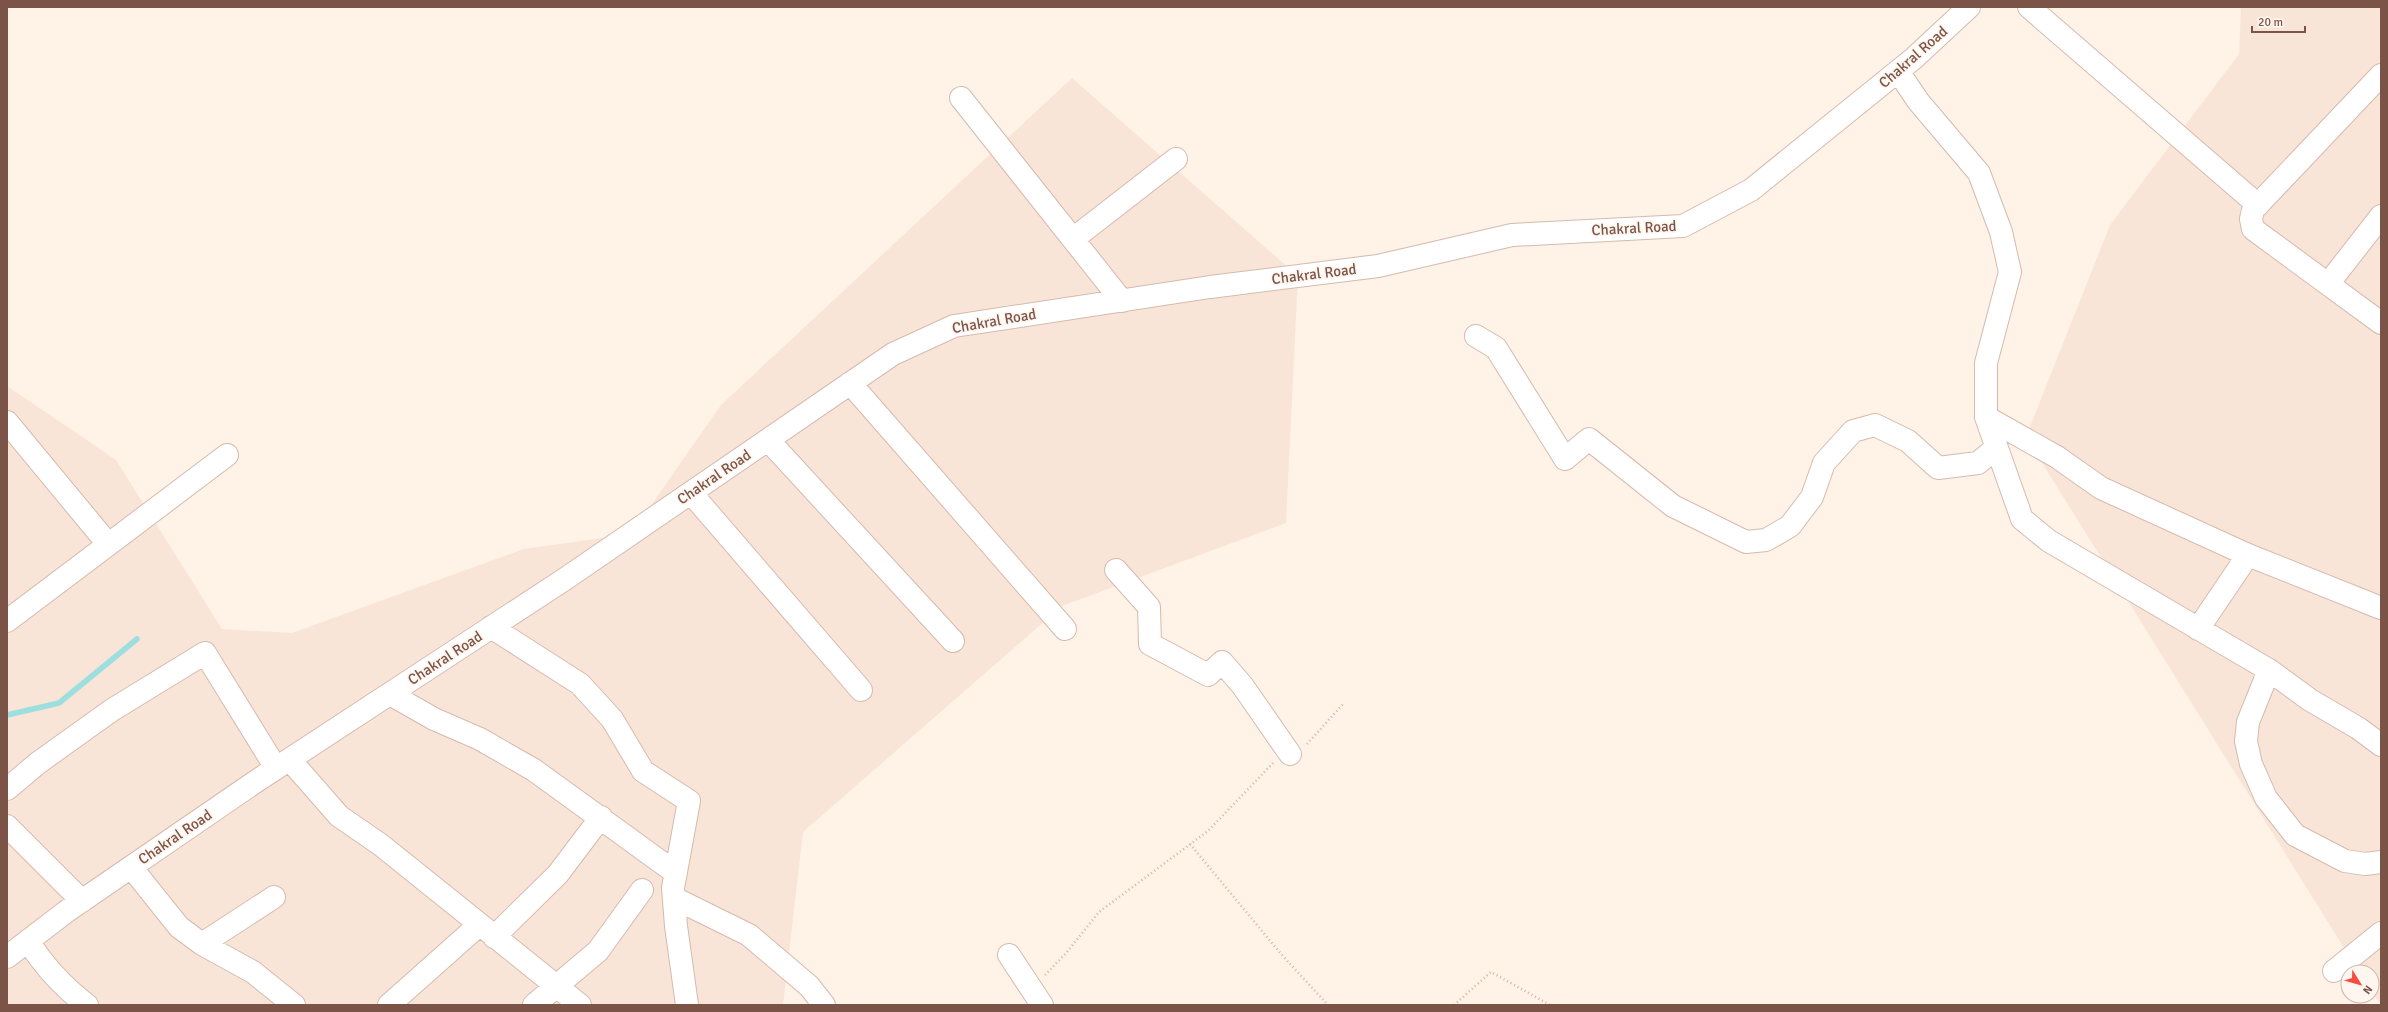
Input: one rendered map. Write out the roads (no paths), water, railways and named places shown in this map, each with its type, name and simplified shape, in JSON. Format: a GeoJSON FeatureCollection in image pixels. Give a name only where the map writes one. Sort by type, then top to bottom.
{"type":"FeatureCollection","features":[{"type":"Feature","properties":{"kind":"street","name":"Chakral Road"},"geometry":{"type":"LineString","coordinates":[[7,957],[82,901],[131,867],[283,764],[491,627],[893,354],[954,326],[1122,300],[1378,266],[1512,235],[1683,226],[1751,190],[1898,70],[1968,7]]}},
{"type":"Feature","properties":{"kind":"street"},"geometry":{"type":"LineString","coordinates":[[2029,7],[2258,205]]}},
{"type":"Feature","properties":{"kind":"street"},"geometry":{"type":"LineString","coordinates":[[1898,70],[1918,101],[1979,173],[2001,232],[2010,272],[1986,363],[1986,417],[2022,519],[2049,541],[2269,670],[2310,700],[2358,728],[2381,745]]}},
{"type":"Feature","properties":{"kind":"street"},"geometry":{"type":"LineString","coordinates":[[2381,75],[2253,210],[2251,219],[2253,229],[2381,323]]}},
{"type":"Feature","properties":{"kind":"street"},"geometry":{"type":"LineString","coordinates":[[962,98],[1122,300]]}},
{"type":"Feature","properties":{"kind":"street"},"geometry":{"type":"LineString","coordinates":[[1073,239],[1176,159]]}},
{"type":"Feature","properties":{"kind":"street"},"geometry":{"type":"LineString","coordinates":[[2328,284],[2381,216]]}},
{"type":"Feature","properties":{"kind":"street"},"geometry":{"type":"LineString","coordinates":[[1476,336],[1496,348],[1564,459],[1589,439],[1674,506],[1746,542],[1766,540],[1790,526],[1812,497],[1824,463],[1853,431],[1875,425],[1908,441],[1938,468],[1978,463],[1996,448]]}},
{"type":"Feature","properties":{"kind":"street"},"geometry":{"type":"LineString","coordinates":[[850,383],[1065,629]]}},
{"type":"Feature","properties":{"kind":"street"},"geometry":{"type":"LineString","coordinates":[[1986,417],[2057,458],[2101,488],[2248,555],[2381,608]]}},
{"type":"Feature","properties":{"kind":"street"},"geometry":{"type":"LineString","coordinates":[[7,422],[108,544]]}},
{"type":"Feature","properties":{"kind":"street"},"geometry":{"type":"LineString","coordinates":[[768,440],[953,641]]}},
{"type":"Feature","properties":{"kind":"street"},"geometry":{"type":"LineString","coordinates":[[7,621],[227,455]]}},
{"type":"Feature","properties":{"kind":"street"},"geometry":{"type":"LineString","coordinates":[[691,492],[861,690]]}},
{"type":"Feature","properties":{"kind":"street"},"geometry":{"type":"LineString","coordinates":[[2198,629],[2248,555]]}},
{"type":"Feature","properties":{"kind":"street"},"geometry":{"type":"LineString","coordinates":[[1116,570],[1149,607],[1150,644],[1208,675],[1222,662],[1242,684],[1290,754]]}},
{"type":"Feature","properties":{"kind":"street"},"geometry":{"type":"LineString","coordinates":[[491,627],[580,684],[612,719],[643,771],[689,801],[676,873],[674,898],[687,1005]]}},
{"type":"Feature","properties":{"kind":"street"},"geometry":{"type":"LineString","coordinates":[[7,789],[38,763],[112,710],[206,653],[283,764],[339,816],[381,846],[580,1005]]}},
{"type":"Feature","properties":{"kind":"street"},"geometry":{"type":"LineString","coordinates":[[2269,670],[2248,722],[2246,741],[2251,764],[2266,798],[2295,835],[2345,861],[2365,864],[2381,862]]}},
{"type":"Feature","properties":{"kind":"street"},"geometry":{"type":"LineString","coordinates":[[390,694],[434,719],[480,739],[534,770],[601,817],[676,873]]}},
{"type":"Feature","properties":{"kind":"street"},"geometry":{"type":"LineString","coordinates":[[389,1005],[558,874],[601,817]]}},
{"type":"Feature","properties":{"kind":"street"},"geometry":{"type":"LineString","coordinates":[[7,826],[82,901]]}},
{"type":"Feature","properties":{"kind":"street"},"geometry":{"type":"LineString","coordinates":[[131,867],[179,927],[202,944],[253,972],[294,1005]]}},
{"type":"Feature","properties":{"kind":"street"},"geometry":{"type":"LineString","coordinates":[[534,1005],[598,952],[642,890]]}},
{"type":"Feature","properties":{"kind":"street"},"geometry":{"type":"LineString","coordinates":[[202,944],[274,897]]}},
{"type":"Feature","properties":{"kind":"street"},"geometry":{"type":"LineString","coordinates":[[674,898],[748,935],[809,986],[824,1005]]}},
{"type":"Feature","properties":{"kind":"street"},"geometry":{"type":"LineString","coordinates":[[2334,971],[2381,933]]}},
{"type":"Feature","properties":{"kind":"street"},"geometry":{"type":"LineString","coordinates":[[28,941],[54,975],[70,992],[87,1005]]}},
{"type":"Feature","properties":{"kind":"street"},"geometry":{"type":"LineString","coordinates":[[1009,955],[1037,997]]}},
{"type":"Feature","properties":{"kind":"waterway"},"geometry":{"type":"LineString","coordinates":[[7,715],[59,703],[137,639]]}}]}
